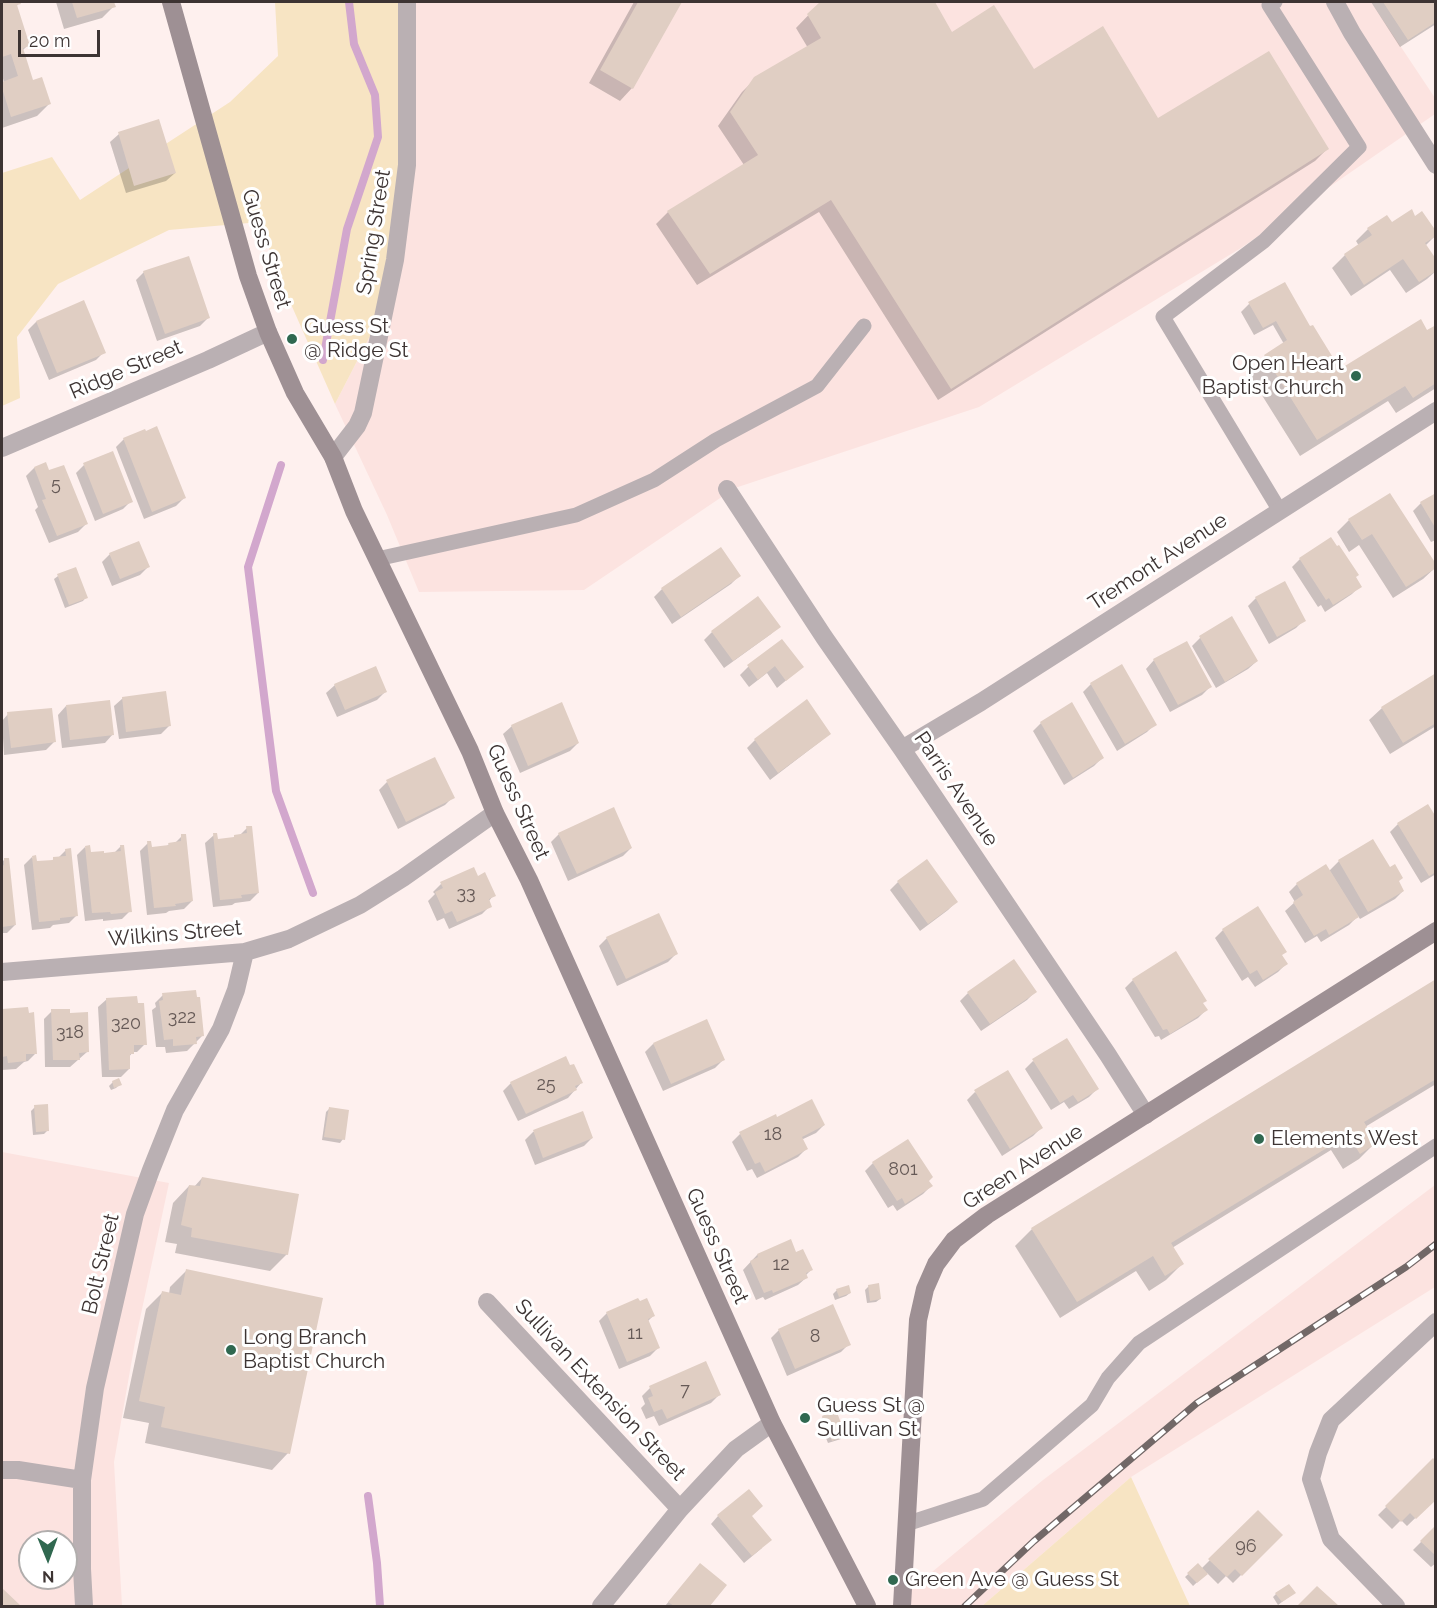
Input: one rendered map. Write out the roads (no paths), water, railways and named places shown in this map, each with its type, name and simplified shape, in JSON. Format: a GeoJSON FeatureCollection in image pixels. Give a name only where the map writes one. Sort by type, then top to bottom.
{"type":"FeatureCollection","features":[{"type":"Feature","properties":{"kind":"street","name":"Guess Street"},"geometry":{"type":"LineString","coordinates":[[171,2],[248,276],[268,332],[295,393],[333,457],[354,511],[470,751],[495,813],[529,880],[772,1422],[867,1606]]}},
{"type":"Feature","properties":{"kind":"street","name":"Spring Street"},"geometry":{"type":"LineString","coordinates":[[333,457],[357,426],[363,413],[395,260],[407,165],[407,2]]}},
{"type":"Feature","properties":{"kind":"street"},"geometry":{"type":"LineString","coordinates":[[1335,2],[1352,33],[1436,165]]}},
{"type":"Feature","properties":{"kind":"street","name":"Ridge Street"},"geometry":{"type":"LineString","coordinates":[[2,448],[268,332]]}},
{"type":"Feature","properties":{"kind":"street","name":"Tremont Avenue"},"geometry":{"type":"LineString","coordinates":[[902,749],[991,696],[1436,411]]}},
{"type":"Feature","properties":{"kind":"street","name":"Parris Avenue"},"geometry":{"type":"LineString","coordinates":[[727,489],[1146,1115]]}},
{"type":"Feature","properties":{"kind":"street","name":"Wilkins Street"},"geometry":{"type":"LineString","coordinates":[[2,972],[244,952],[289,939],[360,905],[403,878],[495,813]]}},
{"type":"Feature","properties":{"kind":"street","name":"Green Avenue"},"geometry":{"type":"LineString","coordinates":[[902,1606],[918,1320],[926,1288],[936,1264],[954,1240],[987,1215],[1436,931]]}},
{"type":"Feature","properties":{"kind":"street","name":"Bolt Street"},"geometry":{"type":"LineString","coordinates":[[84,1606],[82,1480],[95,1388],[135,1214],[175,1110],[221,1029],[236,990],[244,952]]}},
{"type":"Feature","properties":{"kind":"street","name":"Sullivan Extension Street"},"geometry":{"type":"LineString","coordinates":[[487,1302],[681,1509]]}},
{"type":"Feature","properties":{"kind":"street"},"geometry":{"type":"LineString","coordinates":[[1396,1606],[1331,1539],[1311,1479],[1330,1420],[1436,1322]]}},
{"type":"Feature","properties":{"kind":"street"},"geometry":{"type":"LineString","coordinates":[[601,1606],[681,1509],[736,1449],[772,1422]]}},
{"type":"Feature","properties":{"kind":"street"},"geometry":{"type":"LineString","coordinates":[[2,1470],[18,1470],[82,1480]]}},
{"type":"Feature","properties":{"kind":"lane"},"geometry":{"type":"LineString","coordinates":[[1275,2],[1269,5],[1359,147],[1264,241],[1163,317],[1280,511]]}},
{"type":"Feature","properties":{"kind":"lane"},"geometry":{"type":"LineString","coordinates":[[377,559],[576,515],[654,480],[716,440],[817,386],[864,326]]}},
{"type":"Feature","properties":{"kind":"lane"},"geometry":{"type":"LineString","coordinates":[[906,1524],[983,1498],[1092,1405],[1108,1378],[1139,1343],[1436,1146]]}},
{"type":"Feature","properties":{"kind":"waterway"},"geometry":{"type":"LineString","coordinates":[[323,360],[347,229],[378,137],[375,95],[354,44],[349,2]]}},
{"type":"Feature","properties":{"kind":"waterway"},"geometry":{"type":"LineString","coordinates":[[281,465],[248,567],[276,791],[313,893]]}},
{"type":"Feature","properties":{"kind":"waterway"},"geometry":{"type":"LineString","coordinates":[[368,1496],[380,1606]]}},
{"type":"Feature","properties":{"kind":"railway"},"geometry":{"type":"LineString","coordinates":[[965,1606],[1034,1541],[1197,1403],[1406,1267],[1436,1244]]}},
{"type":"Feature","properties":{"kind":"place","name":"Guess St @ Ridge St"},"geometry":{"type":"Point","coordinates":[292,339]}},
{"type":"Feature","properties":{"kind":"place","name":"Open Heart Baptist Church"},"geometry":{"type":"Point","coordinates":[1356,376]}},
{"type":"Feature","properties":{"kind":"place","name":"Elements West"},"geometry":{"type":"Point","coordinates":[1259,1139]}},
{"type":"Feature","properties":{"kind":"place","name":"Long Branch Baptist Church"},"geometry":{"type":"Point","coordinates":[231,1350]}},
{"type":"Feature","properties":{"kind":"place","name":"Guess St @ Sullivan St"},"geometry":{"type":"Point","coordinates":[805,1418]}},
{"type":"Feature","properties":{"kind":"place","name":"Green Ave @ Guess St"},"geometry":{"type":"Point","coordinates":[893,1580]}}]}
